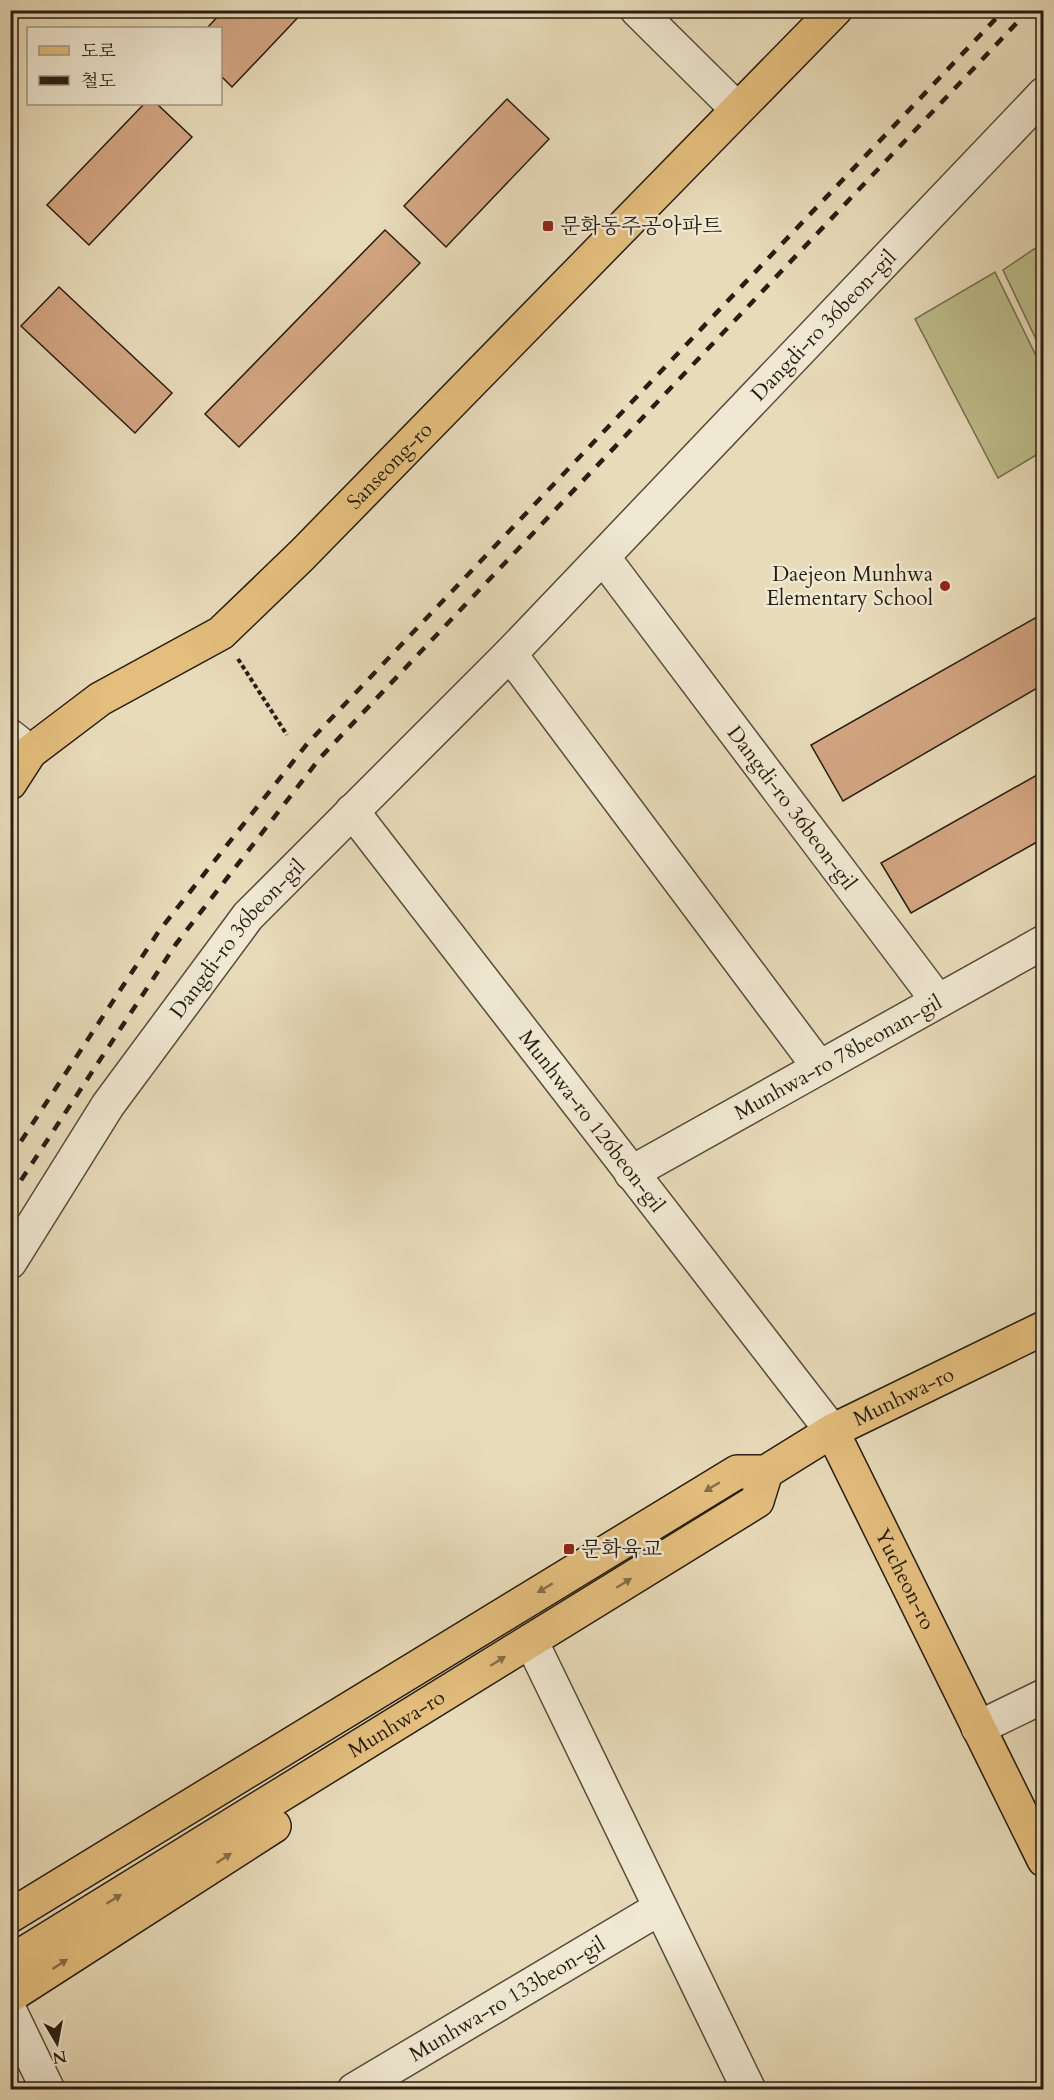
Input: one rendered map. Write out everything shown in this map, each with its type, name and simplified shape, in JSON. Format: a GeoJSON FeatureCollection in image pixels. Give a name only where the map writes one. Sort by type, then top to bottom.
{"type":"FeatureCollection","features":[{"type":"Feature","properties":{"kind":"main road","name":"Sanseong-ro"},"geometry":{"type":"LineString","coordinates":[[10,783],[20,744],[221,633],[302,555],[835,10]]}},
{"type":"Feature","properties":{"kind":"main road","name":"Munhwa-ro"},"geometry":{"type":"LineString","coordinates":[[10,1916],[737,1472],[766,1472],[832,1431],[1044,1328]]}},
{"type":"Feature","properties":{"kind":"main road","name":"Yucheon-ro"},"geometry":{"type":"LineString","coordinates":[[832,1431],[1044,1860]]}},
{"type":"Feature","properties":{"kind":"main road","name":"Munhwa-ro"},"geometry":{"type":"LineString","coordinates":[[10,1962],[757,1501],[766,1472]]}},
{"type":"Feature","properties":{"kind":"main road"},"geometry":{"type":"LineString","coordinates":[[10,1900],[307,1712],[402,1675]]}},
{"type":"Feature","properties":{"kind":"main road"},"geometry":{"type":"LineString","coordinates":[[10,1996],[352,1775],[449,1691]]}},
{"type":"Feature","properties":{"kind":"street"},"geometry":{"type":"LineString","coordinates":[[637,10],[737,109]]}},
{"type":"Feature","properties":{"kind":"street","name":"Dangdi-ro 36beon-gil"},"geometry":{"type":"LineString","coordinates":[[10,1262],[108,1105],[248,916],[510,654],[1044,94]]}},
{"type":"Feature","properties":{"kind":"street","name":"Dangdi-ro 36beon-gil"},"geometry":{"type":"LineString","coordinates":[[603,557],[938,1001]]}},
{"type":"Feature","properties":{"kind":"street"},"geometry":{"type":"LineString","coordinates":[[510,654],[819,1067]]}},
{"type":"Feature","properties":{"kind":"street","name":"Munhwa-ro 126beon-gil"},"geometry":{"type":"LineString","coordinates":[[352,811],[832,1431]]}},
{"type":"Feature","properties":{"kind":"street","name":"Munhwa-ro 78beonan-gil"},"geometry":{"type":"LineString","coordinates":[[632,1173],[1044,942]]}},
{"type":"Feature","properties":{"kind":"street"},"geometry":{"type":"LineString","coordinates":[[531,1641],[749,2090]]}},
{"type":"Feature","properties":{"kind":"street"},"geometry":{"type":"LineString","coordinates":[[978,1728],[1044,1696]]}},
{"type":"Feature","properties":{"kind":"street","name":"Munhwa-ro 133beon-gil"},"geometry":{"type":"LineString","coordinates":[[354,2090],[660,1908]]}},
{"type":"Feature","properties":{"kind":"street"},"geometry":{"type":"LineString","coordinates":[[10,2011],[48,2090]]}},
{"type":"Feature","properties":{"kind":"path"},"geometry":{"type":"LineString","coordinates":[[221,633],[288,735]]}},
{"type":"Feature","properties":{"kind":"green space"},"geometry":{"type":"Polygon","coordinates":[[[1043,243],[1043,354],[1003,270],[1043,243]]]}},
{"type":"Feature","properties":{"kind":"green space"},"geometry":{"type":"Polygon","coordinates":[[[995,272],[1043,370],[1043,451],[998,478],[915,319],[995,272]]]}},
{"type":"Feature","properties":{"kind":"building"},"geometry":{"type":"Polygon","coordinates":[[[224,10],[305,10],[232,87],[222,77],[222,27],[208,27],[224,10]]]}},
{"type":"Feature","properties":{"kind":"building"},"geometry":{"type":"Polygon","coordinates":[[[507,99],[549,139],[446,247],[404,206],[507,99]]]}},
{"type":"Feature","properties":{"kind":"building"},"geometry":{"type":"Polygon","coordinates":[[[143,105],[158,105],[192,137],[89,245],[47,205],[143,105]]]}},
{"type":"Feature","properties":{"kind":"building"},"geometry":{"type":"Polygon","coordinates":[[[385,230],[420,263],[239,447],[205,414],[385,230]]]}},
{"type":"Feature","properties":{"kind":"building"},"geometry":{"type":"Polygon","coordinates":[[[59,287],[172,393],[135,433],[21,326],[59,287]]]}},
{"type":"Feature","properties":{"kind":"building"},"geometry":{"type":"Polygon","coordinates":[[[1044,613],[1044,684],[843,801],[811,745],[1044,613]]]}},
{"type":"Feature","properties":{"kind":"building"},"geometry":{"type":"Polygon","coordinates":[[[1044,771],[1044,838],[911,913],[881,863],[1044,771]]]}},
{"type":"Feature","properties":{"kind":"railway"},"geometry":{"type":"LineString","coordinates":[[10,1158],[159,931],[307,744],[1004,10]]}},
{"type":"Feature","properties":{"kind":"railway"},"geometry":{"type":"LineString","coordinates":[[10,1197],[176,944],[320,758],[1029,10]]}},
{"type":"Feature","properties":{"kind":"place","name":"문화동주공아파트"},"geometry":{"type":"Point","coordinates":[548,226]}},
{"type":"Feature","properties":{"kind":"place","name":"Daejeon Munhwa Elementary School"},"geometry":{"type":"Point","coordinates":[945,586]}},
{"type":"Feature","properties":{"kind":"place","name":"문화육교"},"geometry":{"type":"Point","coordinates":[569,1549]}}]}
